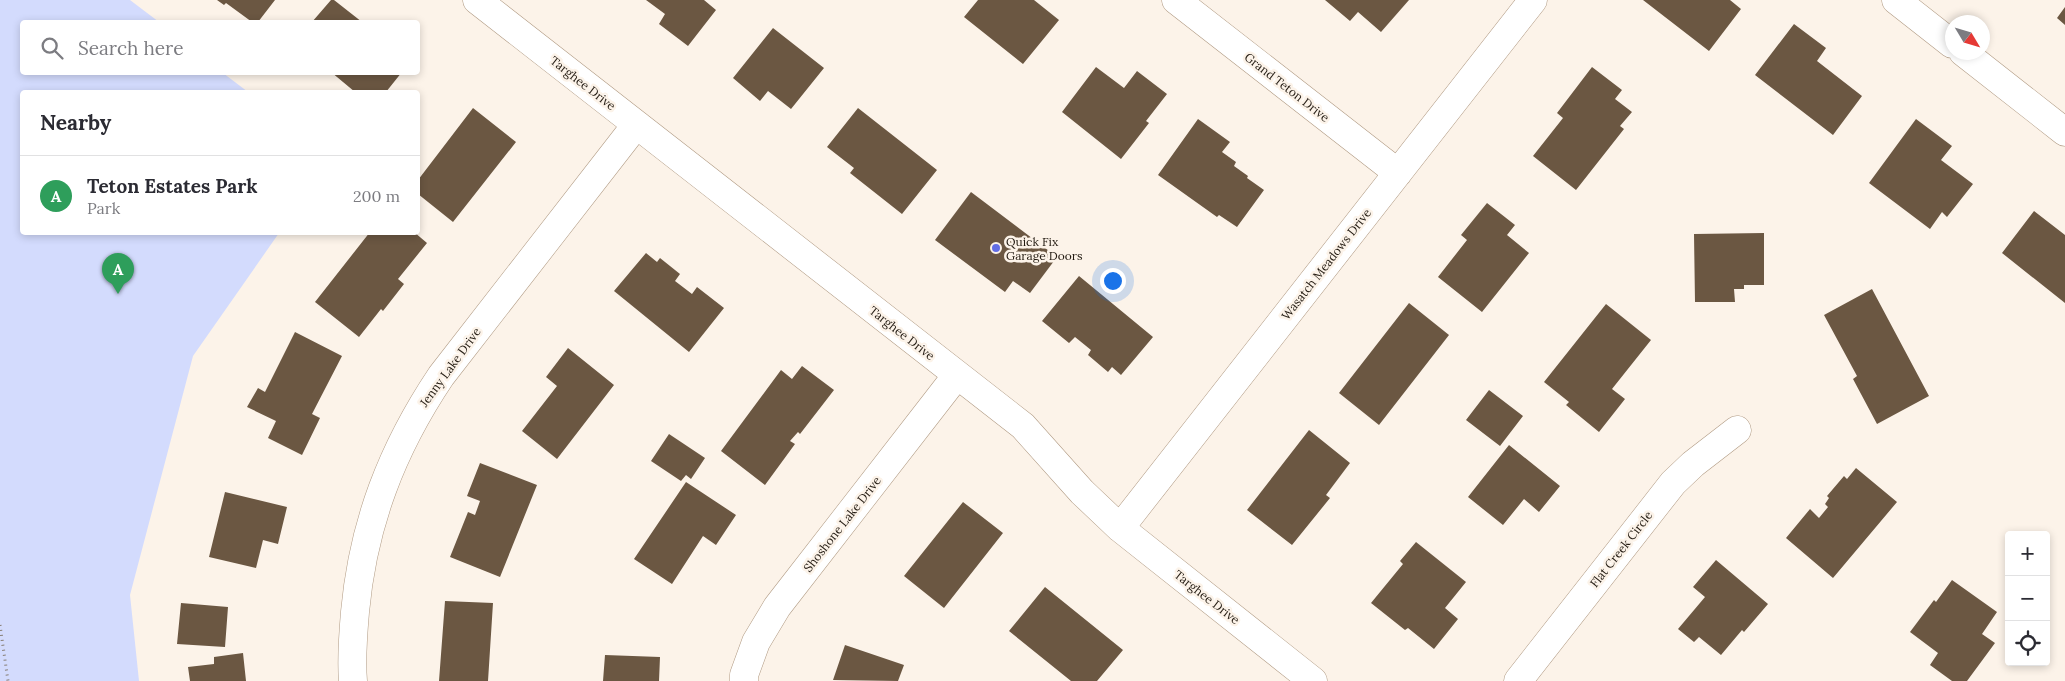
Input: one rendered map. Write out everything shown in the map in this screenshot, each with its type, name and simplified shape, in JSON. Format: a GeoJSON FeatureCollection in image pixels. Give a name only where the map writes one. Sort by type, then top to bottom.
{"type":"FeatureCollection","features":[{"type":"Feature","properties":{"kind":"street","name":"Targhee Drive"},"geometry":{"type":"LineString","coordinates":[[477,0],[1023,426],[1082,492],[1120,528],[1313,681]]}},
{"type":"Feature","properties":{"kind":"street","name":"Grand Teton Drive"},"geometry":{"type":"LineString","coordinates":[[1176,0],[1398,173]]}},
{"type":"Feature","properties":{"kind":"street","name":"Wasatch Meadows Drive"},"geometry":{"type":"LineString","coordinates":[[1120,528],[1533,0]]}},
{"type":"Feature","properties":{"kind":"street"},"geometry":{"type":"LineString","coordinates":[[1896,0],[1945,38]]}},
{"type":"Feature","properties":{"kind":"street"},"geometry":{"type":"LineString","coordinates":[[1973,60],[2065,132]]}},
{"type":"Feature","properties":{"kind":"street","name":"Jenny Lake Drive"},"geometry":{"type":"LineString","coordinates":[[353,681],[353,630],[364,548],[375,506],[389,469],[405,435],[422,404],[441,376],[636,125]]}},
{"type":"Feature","properties":{"kind":"street","name":"Shoshone Lake Drive"},"geometry":{"type":"LineString","coordinates":[[744,681],[744,675],[756,642],[777,608],[956,375]]}},
{"type":"Feature","properties":{"kind":"street","name":"Flat Creek Circle"},"geometry":{"type":"LineString","coordinates":[[1518,681],[1673,483],[1693,464],[1737,430]]}},
{"type":"Feature","properties":{"kind":"path"},"geometry":{"type":"LineString","coordinates":[[0,625],[8,681]]}},
{"type":"Feature","properties":{"kind":"shaded area"},"geometry":{"type":"Polygon","coordinates":[[[0,0],[130,0],[156,20],[20,20],[20,75],[226,75],[245,90],[20,90],[20,235],[278,235],[193,356],[130,595],[139,681],[0,681],[0,0]]]}},
{"type":"Feature","properties":{"kind":"building"},"geometry":{"type":"Polygon","coordinates":[[[217,0],[275,0],[260,20],[249,20],[226,3],[224,5],[217,0]]]}},
{"type":"Feature","properties":{"kind":"building"},"geometry":{"type":"Polygon","coordinates":[[[331,0],[334,0],[359,20],[314,20],[331,0]]]}},
{"type":"Feature","properties":{"kind":"building"},"geometry":{"type":"Polygon","coordinates":[[[646,0],[704,0],[716,10],[688,46],[659,24],[665,14],[646,0]]]}},
{"type":"Feature","properties":{"kind":"building"},"geometry":{"type":"Polygon","coordinates":[[[978,0],[1034,0],[1059,20],[1023,64],[964,17],[978,0]]]}},
{"type":"Feature","properties":{"kind":"building"},"geometry":{"type":"Polygon","coordinates":[[[1325,0],[1409,0],[1381,32],[1358,12],[1350,21],[1325,0]]]}},
{"type":"Feature","properties":{"kind":"building"},"geometry":{"type":"Polygon","coordinates":[[[1643,0],[1730,0],[1741,9],[1709,51],[1643,0]]]}},
{"type":"Feature","properties":{"kind":"building"},"geometry":{"type":"Polygon","coordinates":[[[2065,7],[2065,25],[2057,18],[2065,7]]]}},
{"type":"Feature","properties":{"kind":"building"},"geometry":{"type":"Polygon","coordinates":[[[1794,24],[1826,48],[1817,61],[1862,96],[1833,135],[1755,75],[1794,24]]]}},
{"type":"Feature","properties":{"kind":"building"},"geometry":{"type":"Polygon","coordinates":[[[773,28],[824,68],[791,109],[768,91],[760,101],[733,78],[773,28]]]}},
{"type":"Feature","properties":{"kind":"building"},"geometry":{"type":"Polygon","coordinates":[[[1096,67],[1124,88],[1137,71],[1167,94],[1146,121],[1149,123],[1121,159],[1062,112],[1096,67]]]}},
{"type":"Feature","properties":{"kind":"building"},"geometry":{"type":"Polygon","coordinates":[[[1592,67],[1622,90],[1615,99],[1632,112],[1620,126],[1624,129],[1576,190],[1533,156],[1563,118],[1557,113],[1592,67]]]}},
{"type":"Feature","properties":{"kind":"building"},"geometry":{"type":"Polygon","coordinates":[[[335,75],[400,75],[388,90],[353,90],[335,75]]]}},
{"type":"Feature","properties":{"kind":"building"},"geometry":{"type":"Polygon","coordinates":[[[473,108],[516,142],[453,222],[420,196],[420,177],[473,108]]]}},
{"type":"Feature","properties":{"kind":"building"},"geometry":{"type":"Polygon","coordinates":[[[858,108],[937,170],[902,214],[850,173],[854,168],[827,147],[858,108]]]}},
{"type":"Feature","properties":{"kind":"building"},"geometry":{"type":"Polygon","coordinates":[[[1198,119],[1230,142],[1222,152],[1236,162],[1234,166],[1248,176],[1247,178],[1264,190],[1237,227],[1219,215],[1217,217],[1158,175],[1198,119]]]}},
{"type":"Feature","properties":{"kind":"building"},"geometry":{"type":"Polygon","coordinates":[[[1916,119],[1952,146],[1941,160],[1973,184],[1947,217],[1942,212],[1930,229],[1869,183],[1916,119]]]}},
{"type":"Feature","properties":{"kind":"building","name":"Quick Fix Garage Doors"},"geometry":{"type":"Polygon","coordinates":[[[971,192],[1057,257],[1030,293],[1013,281],[1005,292],[935,240],[971,192]]]}},
{"type":"Feature","properties":{"kind":"building"},"geometry":{"type":"Polygon","coordinates":[[[1487,203],[1515,225],[1507,235],[1529,253],[1482,312],[1438,277],[1467,240],[1461,235],[1487,203]]]}},
{"type":"Feature","properties":{"kind":"building"},"geometry":{"type":"Polygon","coordinates":[[[2034,211],[2065,235],[2065,303],[2002,253],[2034,211]]]}},
{"type":"Feature","properties":{"kind":"building"},"geometry":{"type":"Polygon","coordinates":[[[1764,233],[1764,285],[1744,285],[1744,289],[1734,289],[1735,302],[1695,302],[1694,234],[1764,233]]]}},
{"type":"Feature","properties":{"kind":"building"},"geometry":{"type":"Polygon","coordinates":[[[368,235],[418,235],[427,243],[398,279],[404,284],[359,337],[315,302],[368,235]]]}},
{"type":"Feature","properties":{"kind":"building"},"geometry":{"type":"Polygon","coordinates":[[[646,253],[657,262],[660,258],[680,274],[675,281],[692,294],[697,287],[724,308],[689,352],[614,291],[646,253]]]}},
{"type":"Feature","properties":{"kind":"building"},"geometry":{"type":"Polygon","coordinates":[[[1079,276],[1153,337],[1121,375],[1112,367],[1108,372],[1088,355],[1091,350],[1075,337],[1069,343],[1042,321],[1079,276]]]}},
{"type":"Feature","properties":{"kind":"building"},"geometry":{"type":"Polygon","coordinates":[[[1872,289],[1929,396],[1877,424],[1853,379],[1857,376],[1824,315],[1872,289]]]}},
{"type":"Feature","properties":{"kind":"building"},"geometry":{"type":"Polygon","coordinates":[[[1409,303],[1449,335],[1379,425],[1339,393],[1409,303]]]}},
{"type":"Feature","properties":{"kind":"building"},"geometry":{"type":"Polygon","coordinates":[[[1606,304],[1651,340],[1612,389],[1625,399],[1599,432],[1566,405],[1569,402],[1544,382],[1606,304]]]}},
{"type":"Feature","properties":{"kind":"building"},"geometry":{"type":"Polygon","coordinates":[[[295,332],[342,356],[312,414],[320,418],[302,455],[268,438],[276,421],[247,407],[258,388],[265,392],[295,332]]]}},
{"type":"Feature","properties":{"kind":"building"},"geometry":{"type":"Polygon","coordinates":[[[568,348],[614,385],[557,459],[522,431],[557,386],[546,377],[568,348]]]}},
{"type":"Feature","properties":{"kind":"building"},"geometry":{"type":"Polygon","coordinates":[[[802,366],[834,390],[800,434],[798,432],[790,441],[795,444],[765,485],[721,451],[781,370],[792,379],[802,366]]]}},
{"type":"Feature","properties":{"kind":"building"},"geometry":{"type":"Polygon","coordinates":[[[1489,390],[1523,416],[1500,446],[1466,420],[1489,390]]]}},
{"type":"Feature","properties":{"kind":"building"},"geometry":{"type":"Polygon","coordinates":[[[1309,430],[1350,463],[1326,495],[1330,498],[1292,545],[1247,510],[1309,430]]]}},
{"type":"Feature","properties":{"kind":"building"},"geometry":{"type":"Polygon","coordinates":[[[669,434],[705,458],[691,479],[686,475],[681,481],[651,461],[669,434]]]}},
{"type":"Feature","properties":{"kind":"building"},"geometry":{"type":"Polygon","coordinates":[[[1509,445],[1560,486],[1539,512],[1524,499],[1503,525],[1468,497],[1509,445]]]}},
{"type":"Feature","properties":{"kind":"building"},"geometry":{"type":"Polygon","coordinates":[[[480,463],[537,485],[500,577],[450,557],[468,512],[475,515],[480,501],[467,496],[480,463]]]}},
{"type":"Feature","properties":{"kind":"building"},"geometry":{"type":"Polygon","coordinates":[[[1856,468],[1897,502],[1833,578],[1786,538],[1810,509],[1819,518],[1828,507],[1825,504],[1829,498],[1827,496],[1844,476],[1847,479],[1856,468]]]}},
{"type":"Feature","properties":{"kind":"building"},"geometry":{"type":"Polygon","coordinates":[[[686,482],[736,515],[716,545],[703,536],[672,584],[634,559],[686,482]]]}},
{"type":"Feature","properties":{"kind":"building"},"geometry":{"type":"Polygon","coordinates":[[[225,492],[287,507],[278,544],[263,540],[256,568],[209,557],[225,492]]]}},
{"type":"Feature","properties":{"kind":"building"},"geometry":{"type":"Polygon","coordinates":[[[963,502],[1003,533],[944,608],[904,576],[963,502]]]}},
{"type":"Feature","properties":{"kind":"building"},"geometry":{"type":"Polygon","coordinates":[[[1416,542],[1466,582],[1445,608],[1458,619],[1434,649],[1408,628],[1405,630],[1371,603],[1403,564],[1400,561],[1416,542]]]}},
{"type":"Feature","properties":{"kind":"building"},"geometry":{"type":"Polygon","coordinates":[[[1716,560],[1768,604],[1721,655],[1699,637],[1694,642],[1678,629],[1705,597],[1693,587],[1716,560]]]}},
{"type":"Feature","properties":{"kind":"building"},"geometry":{"type":"Polygon","coordinates":[[[1952,580],[1997,612],[1982,634],[1995,643],[1967,681],[1952,681],[1930,665],[1938,653],[1910,632],[1952,580]]]}},
{"type":"Feature","properties":{"kind":"building"},"geometry":{"type":"Polygon","coordinates":[[[1045,587],[1123,650],[1097,681],[1071,681],[1009,631],[1045,587]]]}},
{"type":"Feature","properties":{"kind":"building"},"geometry":{"type":"Polygon","coordinates":[[[445,601],[493,603],[488,681],[439,681],[445,601]]]}},
{"type":"Feature","properties":{"kind":"building"},"geometry":{"type":"Polygon","coordinates":[[[181,603],[228,607],[225,647],[177,644],[181,603]]]}},
{"type":"Feature","properties":{"kind":"building"},"geometry":{"type":"Polygon","coordinates":[[[845,645],[904,665],[898,681],[833,680],[845,645]]]}},
{"type":"Feature","properties":{"kind":"building"},"geometry":{"type":"Polygon","coordinates":[[[243,653],[246,681],[190,681],[188,667],[214,664],[214,657],[243,653]]]}},
{"type":"Feature","properties":{"kind":"building"},"geometry":{"type":"Polygon","coordinates":[[[605,655],[660,657],[659,681],[603,681],[605,655]]]}},
{"type":"Feature","properties":{"kind":"place","name":"Quick Fix Garage Doors"},"geometry":{"type":"Point","coordinates":[996,248]}},
{"type":"Feature","properties":{"kind":"place","name":"Teton Estates Park"},"geometry":{"type":"Point","coordinates":[118,294]}}]}
